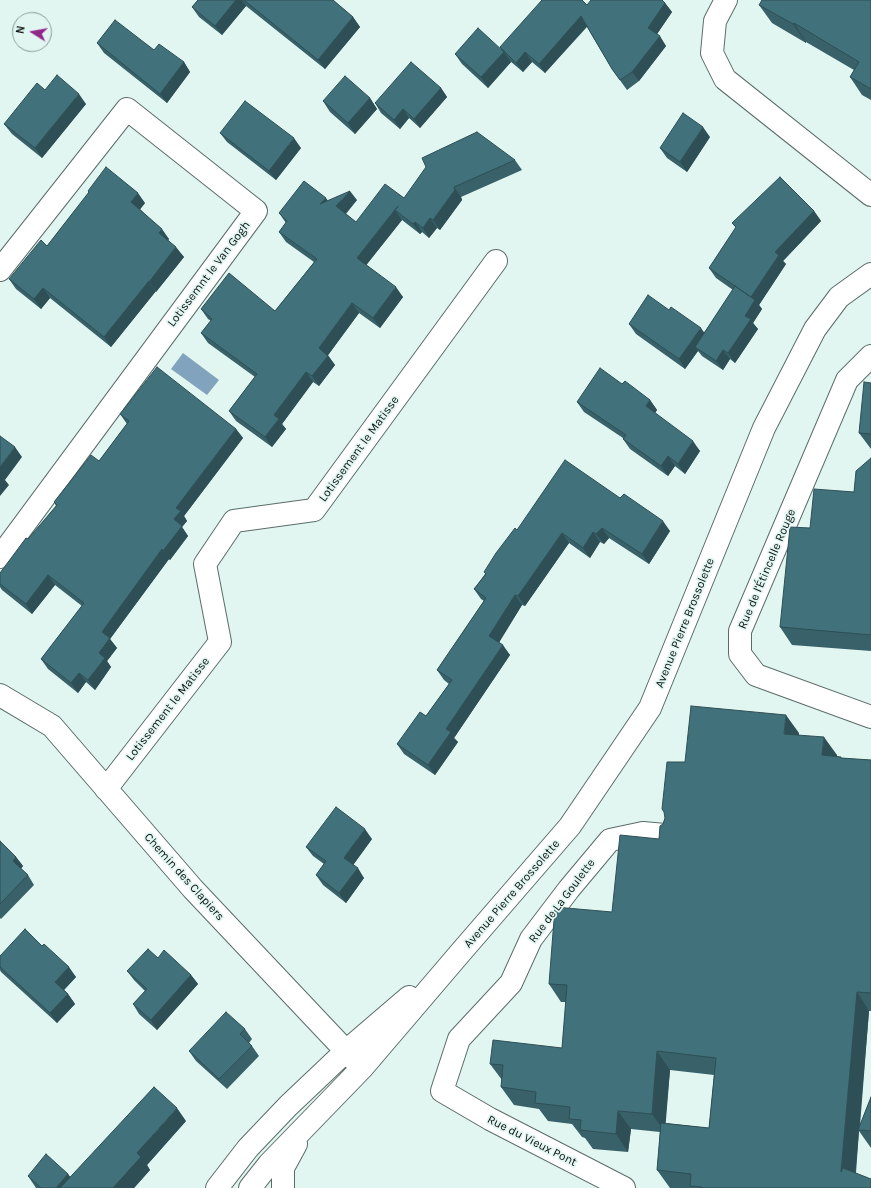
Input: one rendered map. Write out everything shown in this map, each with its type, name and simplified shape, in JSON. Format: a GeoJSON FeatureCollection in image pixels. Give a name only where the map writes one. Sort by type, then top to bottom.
{"type":"FeatureCollection","features":[{"type":"Feature","properties":{"kind":"street"},"geometry":{"type":"LineString","coordinates":[[726,0],[715,21],[712,53],[725,79],[871,195]]}},
{"type":"Feature","properties":{"kind":"street","name":"Lotissemnt le Van Gogh"},"geometry":{"type":"LineString","coordinates":[[0,270],[127,109],[256,211],[0,557]]}},
{"type":"Feature","properties":{"kind":"street","name":"Lotissement le Matisse"},"geometry":{"type":"LineString","coordinates":[[106,789],[220,642],[205,564],[234,521],[314,510],[496,261]]}},
{"type":"Feature","properties":{"kind":"street","name":"Avenue Pierre Brossolette"},"geometry":{"type":"LineString","coordinates":[[250,1188],[269,1164],[362,1068],[570,826],[650,708],[767,421],[815,329],[839,297],[871,274]]}},
{"type":"Feature","properties":{"kind":"street","name":"Rue de l'Étincelle Rouge"},"geometry":{"type":"LineString","coordinates":[[871,356],[847,380],[740,631],[740,654],[756,675],[871,717]]}},
{"type":"Feature","properties":{"kind":"street","name":"Chemin des Clapiers"},"geometry":{"type":"LineString","coordinates":[[0,695],[52,726],[193,889],[362,1068]]}},
{"type":"Feature","properties":{"kind":"street","name":"Rue de La Goulette"},"geometry":{"type":"LineString","coordinates":[[442,1091],[459,1039],[511,983],[531,939],[569,889],[610,840],[643,833],[665,835]]}},
{"type":"Feature","properties":{"kind":"street","name":"Avenue Pierre Brossolette"},"geometry":{"type":"LineString","coordinates":[[223,1186],[248,1148],[288,1106],[346,1051],[461,952]]}},
{"type":"Feature","properties":{"kind":"street","name":"Rue du Vieux Pont"},"geometry":{"type":"LineString","coordinates":[[442,1091],[490,1119],[624,1188]]}},
{"type":"Feature","properties":{"kind":"street"},"geometry":{"type":"LineString","coordinates":[[283,1188],[283,1168],[305,1127]]}},
{"type":"Feature","properties":{"kind":"water"},"geometry":{"type":"Polygon","coordinates":[[[183,353],[219,380],[207,395],[171,369],[183,353]]]}},
{"type":"Feature","properties":{"kind":"building"},"geometry":{"type":"Polygon","coordinates":[[[198,0],[236,0],[215,26],[192,7],[198,0]]]}},
{"type":"Feature","properties":{"kind":"building"},"geometry":{"type":"Polygon","coordinates":[[[244,0],[333,0],[353,17],[318,60],[244,0]]]}},
{"type":"Feature","properties":{"kind":"building"},"geometry":{"type":"Polygon","coordinates":[[[542,0],[582,0],[587,5],[591,0],[662,0],[665,3],[648,28],[660,36],[632,72],[620,80],[581,16],[539,64],[525,52],[516,63],[500,47],[542,0]]]}},
{"type":"Feature","properties":{"kind":"building"},"geometry":{"type":"Polygon","coordinates":[[[762,0],[871,0],[871,89],[850,77],[859,62],[794,23],[793,24],[759,5],[762,0]]]}},
{"type":"Feature","properties":{"kind":"building"},"geometry":{"type":"Polygon","coordinates":[[[115,20],[154,50],[159,44],[184,62],[160,94],[97,43],[115,20]]]}},
{"type":"Feature","properties":{"kind":"building"},"geometry":{"type":"Polygon","coordinates":[[[478,28],[504,52],[481,77],[455,54],[478,28]]]}},
{"type":"Feature","properties":{"kind":"building"},"geometry":{"type":"Polygon","coordinates":[[[411,62],[441,88],[414,119],[403,109],[394,120],[375,103],[411,62]]]}},
{"type":"Feature","properties":{"kind":"building"},"geometry":{"type":"Polygon","coordinates":[[[57,75],[79,94],[35,148],[4,124],[37,83],[45,90],[57,75]]]}},
{"type":"Feature","properties":{"kind":"building"},"geometry":{"type":"Polygon","coordinates":[[[345,76],[370,98],[348,123],[323,101],[345,76]]]}},
{"type":"Feature","properties":{"kind":"building"},"geometry":{"type":"Polygon","coordinates":[[[245,101],[294,138],[269,171],[220,133],[245,101]]]}},
{"type":"Feature","properties":{"kind":"building"},"geometry":{"type":"Polygon","coordinates":[[[683,113],[703,127],[680,162],[660,148],[683,113]]]}},
{"type":"Feature","properties":{"kind":"building"},"geometry":{"type":"Polygon","coordinates":[[[477,132],[515,160],[454,187],[455,190],[433,220],[430,218],[423,228],[415,222],[413,224],[395,210],[398,206],[357,258],[396,287],[373,318],[352,303],[319,348],[328,356],[312,376],[306,372],[274,415],[279,419],[265,437],[229,411],[257,374],[201,333],[212,319],[201,309],[229,273],[275,311],[317,259],[279,232],[287,221],[279,213],[304,181],[326,198],[320,204],[350,191],[336,206],[356,222],[385,184],[404,198],[426,167],[422,158],[477,132]]]}},
{"type":"Feature","properties":{"kind":"building"},"geometry":{"type":"Polygon","coordinates":[[[106,167],[138,193],[131,202],[162,229],[159,233],[176,247],[104,337],[43,288],[34,299],[9,279],[41,240],[47,246],[89,192],[88,191],[106,167]]]}},
{"type":"Feature","properties":{"kind":"building"},"geometry":{"type":"Polygon","coordinates":[[[780,177],[814,211],[775,252],[779,255],[751,297],[709,268],[736,227],[732,223],[780,177]]]}},
{"type":"Feature","properties":{"kind":"building"},"geometry":{"type":"Polygon","coordinates":[[[735,286],[755,300],[745,316],[751,319],[728,353],[723,350],[716,361],[695,347],[735,286]]]}},
{"type":"Feature","properties":{"kind":"building"},"geometry":{"type":"Polygon","coordinates":[[[648,295],[669,310],[671,307],[701,328],[679,359],[629,324],[648,295]]]}},
{"type":"Feature","properties":{"kind":"building"},"geometry":{"type":"Polygon","coordinates":[[[157,367],[236,429],[176,508],[181,511],[174,519],[182,526],[163,551],[162,549],[102,632],[110,638],[99,653],[105,658],[88,680],[79,673],[71,683],[41,659],[84,603],[48,575],[26,604],[0,584],[0,573],[26,538],[28,539],[57,505],[54,502],[91,455],[99,461],[129,421],[120,414],[157,367]]]}},
{"type":"Feature","properties":{"kind":"building"},"geometry":{"type":"Polygon","coordinates":[[[600,368],[622,384],[625,381],[650,400],[646,406],[693,441],[678,464],[668,456],[661,466],[623,439],[626,435],[577,402],[600,368]]]}},
{"type":"Feature","properties":{"kind":"building"},"geometry":{"type":"Polygon","coordinates":[[[864,382],[871,383],[871,434],[859,433],[864,382]]]}},
{"type":"Feature","properties":{"kind":"building"},"geometry":{"type":"Polygon","coordinates":[[[0,436],[15,447],[0,467],[0,436]]]}},
{"type":"Feature","properties":{"kind":"building"},"geometry":{"type":"Polygon","coordinates":[[[871,458],[871,635],[780,627],[790,527],[810,528],[814,489],[854,492],[856,471],[871,458]]]}},
{"type":"Feature","properties":{"kind":"building"},"geometry":{"type":"Polygon","coordinates":[[[565,460],[620,498],[624,494],[663,521],[642,554],[602,528],[596,534],[593,532],[583,548],[562,533],[518,596],[515,595],[489,636],[503,645],[446,729],[451,732],[428,765],[397,744],[420,712],[426,716],[452,680],[437,670],[486,598],[474,589],[486,574],[484,572],[496,553],[515,528],[517,530],[565,460]]]}},
{"type":"Feature","properties":{"kind":"building"},"geometry":{"type":"Polygon","coordinates":[[[691,706],[786,715],[784,734],[824,737],[822,755],[871,760],[871,993],[857,992],[841,1172],[843,1168],[871,1179],[871,1188],[702,1188],[690,1186],[691,1174],[657,1170],[661,1123],[709,1128],[716,1058],[657,1051],[652,1114],[618,1111],[616,1134],[580,1130],[581,1120],[569,1119],[570,1107],[535,1103],[536,1092],[501,1087],[503,1065],[490,1064],[493,1040],[562,1048],[567,985],[549,984],[555,907],[612,912],[620,835],[659,839],[660,826],[663,824],[665,818],[662,809],[667,762],[685,762],[691,706]]]}},
{"type":"Feature","properties":{"kind":"building"},"geometry":{"type":"Polygon","coordinates":[[[336,807],[365,829],[344,858],[358,868],[339,893],[316,875],[326,861],[306,847],[336,807]]]}},
{"type":"Feature","properties":{"kind":"building"},"geometry":{"type":"Polygon","coordinates":[[[0,841],[16,857],[13,861],[28,875],[0,904],[0,841]]]}},
{"type":"Feature","properties":{"kind":"building"},"geometry":{"type":"Polygon","coordinates":[[[25,929],[42,946],[44,944],[69,967],[55,982],[68,994],[50,1013],[0,967],[0,956],[25,929]]]}},
{"type":"Feature","properties":{"kind":"building"},"geometry":{"type":"Polygon","coordinates":[[[148,949],[158,958],[164,950],[191,975],[151,1020],[133,1004],[147,989],[127,971],[148,949]]]}},
{"type":"Feature","properties":{"kind":"building"},"geometry":{"type":"Polygon","coordinates":[[[226,1012],[245,1029],[240,1034],[252,1046],[219,1079],[189,1051],[226,1012]]]}},
{"type":"Feature","properties":{"kind":"building"},"geometry":{"type":"Polygon","coordinates":[[[154,1087],[177,1108],[137,1153],[141,1157],[113,1188],[60,1188],[154,1087]]]}},
{"type":"Feature","properties":{"kind":"building"},"geometry":{"type":"Polygon","coordinates":[[[871,1097],[871,1131],[858,1130],[871,1097]]]}},
{"type":"Feature","properties":{"kind":"building"},"geometry":{"type":"Polygon","coordinates":[[[46,1154],[68,1174],[56,1188],[41,1188],[28,1176],[46,1154]]]}}]}
